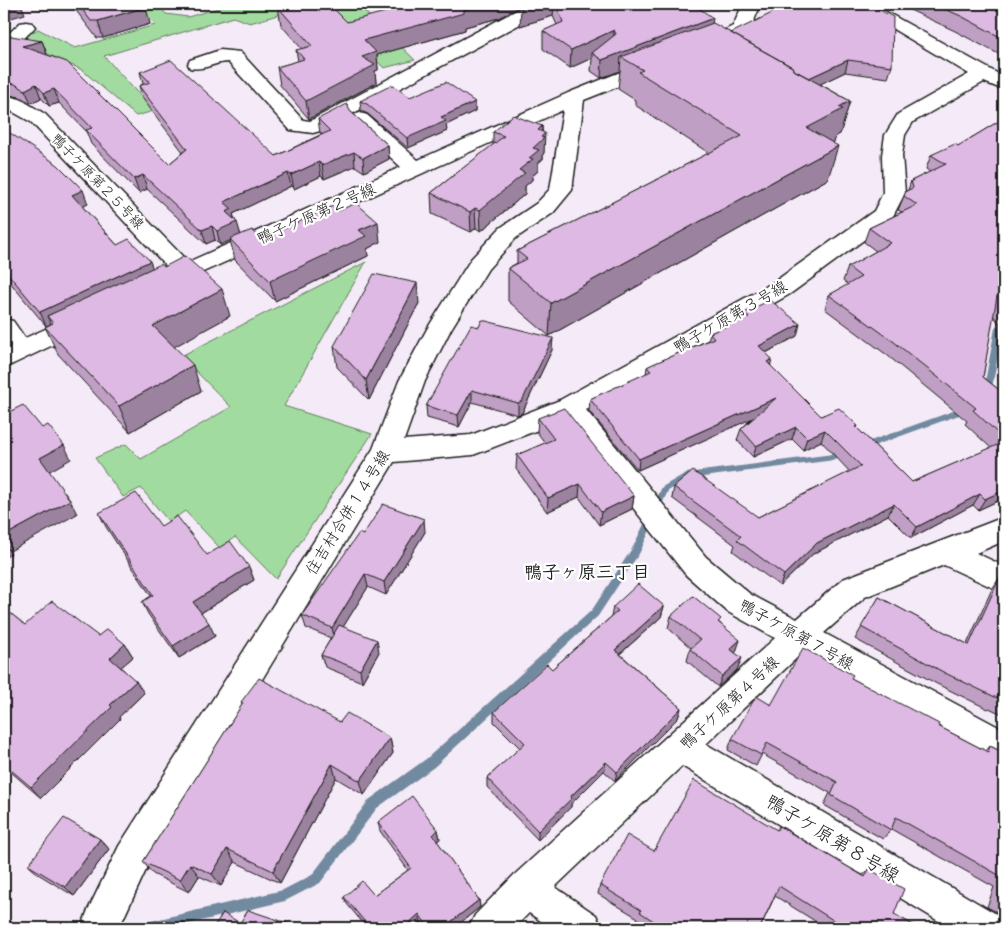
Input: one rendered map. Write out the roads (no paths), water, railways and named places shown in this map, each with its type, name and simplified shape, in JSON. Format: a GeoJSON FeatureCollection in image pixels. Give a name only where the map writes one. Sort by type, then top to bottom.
{"type":"FeatureCollection","features":[{"type":"Feature","properties":{"kind":"street"},"geometry":{"type":"LineString","coordinates":[[197,64],[220,56],[233,56],[297,126],[313,127],[518,18],[540,4]]}},
{"type":"Feature","properties":{"kind":"street"},"geometry":{"type":"LineString","coordinates":[[728,56],[701,49],[740,29],[752,4]]}},
{"type":"Feature","properties":{"kind":"street"},"geometry":{"type":"LineString","coordinates":[[859,4],[998,80]]}},
{"type":"Feature","properties":{"kind":"street"},"geometry":{"type":"LineString","coordinates":[[4,48],[26,27]]}},
{"type":"Feature","properties":{"kind":"street"},"geometry":{"type":"LineString","coordinates":[[575,97],[674,58]]}},
{"type":"Feature","properties":{"kind":"street","name":"鴨子ケ原第３号線"},"geometry":{"type":"LineString","coordinates":[[386,452],[473,445],[569,407],[782,288],[883,215],[894,193],[892,155],[895,135],[905,118],[998,80]]}},
{"type":"Feature","properties":{"kind":"street","name":"鴨子ケ原第２号線"},"geometry":{"type":"LineString","coordinates":[[142,292],[575,97]]}},
{"type":"Feature","properties":{"kind":"street","name":"住吉村合併１４号線"},"geometry":{"type":"LineString","coordinates":[[100,928],[132,859],[386,452],[412,381],[439,329],[479,264],[508,233],[545,208],[561,190],[575,97]]}},
{"type":"Feature","properties":{"kind":"street","name":"鴨子ケ原第２５号線"},"geometry":{"type":"LineString","coordinates":[[4,101],[12,103],[38,118],[185,272]]}},
{"type":"Feature","properties":{"kind":"street"},"geometry":{"type":"LineString","coordinates":[[360,119],[416,169]]}},
{"type":"Feature","properties":{"kind":"street"},"geometry":{"type":"LineString","coordinates":[[4,327],[12,354],[98,313]]}},
{"type":"Feature","properties":{"kind":"street","name":"鴨子ケ原第７号線"},"geometry":{"type":"LineString","coordinates":[[569,407],[696,566],[739,603],[798,637],[1004,746]]}},
{"type":"Feature","properties":{"kind":"street","name":"鴨子ケ原第４号線"},"geometry":{"type":"LineString","coordinates":[[488,928],[526,889],[798,637],[854,588],[1004,529]]}},
{"type":"Feature","properties":{"kind":"street"},"geometry":{"type":"LineString","coordinates":[[945,552],[1004,580]]}},
{"type":"Feature","properties":{"kind":"street","name":"鴨子ケ原第８号線"},"geometry":{"type":"LineString","coordinates":[[681,747],[985,928]]}},
{"type":"Feature","properties":{"kind":"street"},"geometry":{"type":"LineString","coordinates":[[526,889],[583,928]]}},
{"type":"Feature","properties":{"kind":"waterway"},"geometry":{"type":"LineString","coordinates":[[987,393],[999,328],[1004,327]]}},
{"type":"Feature","properties":{"kind":"waterway"},"geometry":{"type":"LineString","coordinates":[[862,447],[967,409]]}},
{"type":"Feature","properties":{"kind":"waterway"},"geometry":{"type":"LineString","coordinates":[[147,928],[285,895],[316,879],[373,804],[430,763],[595,613],[637,549],[665,489],[686,476],[834,457],[845,453]]}},
{"type":"Feature","properties":{"kind":"district","name":"鴨子ヶ原三丁目"},"geometry":{"type":"Point","coordinates":[587,572]}}]}
